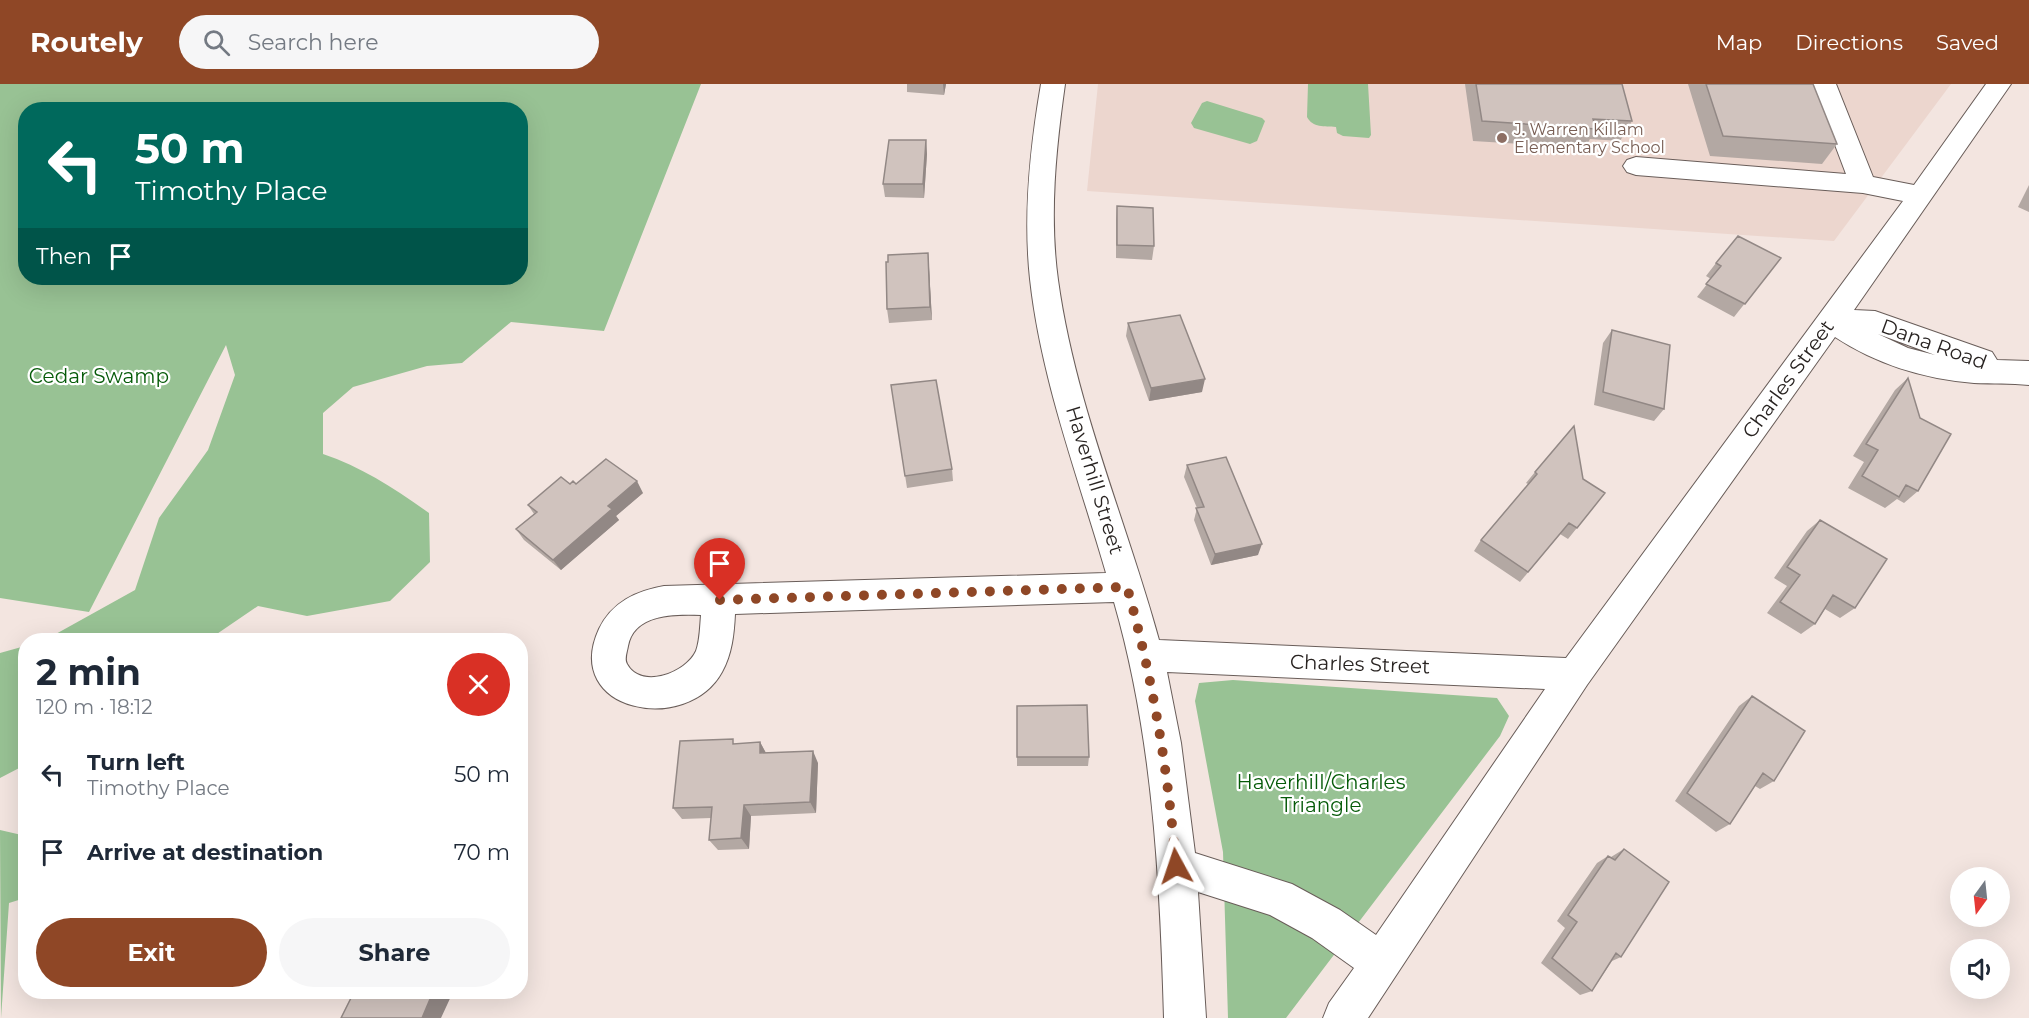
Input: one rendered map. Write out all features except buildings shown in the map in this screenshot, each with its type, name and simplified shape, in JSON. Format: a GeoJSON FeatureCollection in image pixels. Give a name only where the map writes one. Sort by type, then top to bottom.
{"type":"FeatureCollection","features":[{"type":"Feature","properties":{"kind":"street","name":"Haverhill Street"},"geometry":{"type":"LineString","coordinates":[[1053,84],[1041,202],[1043,267],[1049,312],[1084,449],[1127,587],[1145,655],[1163,746],[1171,804],[1183,951],[1185,1018]]}},
{"type":"Feature","properties":{"kind":"street"},"geometry":{"type":"LineString","coordinates":[[1824,84],[1863,184]]}},
{"type":"Feature","properties":{"kind":"street","name":"Charles Street"},"geometry":{"type":"LineString","coordinates":[[1344,1018],[1575,674],[1999,84]]}},
{"type":"Feature","properties":{"kind":"street"},"geometry":{"type":"LineString","coordinates":[[1636,166],[1863,184],[1921,195]]}},
{"type":"Feature","properties":{"kind":"street","name":"Dana Road"},"geometry":{"type":"LineString","coordinates":[[1831,319],[1862,341],[1917,363],[1975,371],[2019,372]]}},
{"type":"Feature","properties":{"kind":"street"},"geometry":{"type":"LineString","coordinates":[[720,600],[1127,587]]}},
{"type":"Feature","properties":{"kind":"street","name":"Charles Street"},"geometry":{"type":"LineString","coordinates":[[1145,655],[1575,674]]}},
{"type":"Feature","properties":{"kind":"street"},"geometry":{"type":"LineString","coordinates":[[1176,866],[1278,898],[1326,924],[1381,963]]}},
{"type":"Feature","properties":{"kind":"shaded area","name":"J. Warren Killam Elementary School"},"geometry":{"type":"Polygon","coordinates":[[[1098,84],[1951,84],[1834,241],[1087,191],[1098,84]]]}},
{"type":"Feature","properties":{"kind":"green space","name":"Cedar Swamp"},"geometry":{"type":"Polygon","coordinates":[[[0,84],[701,84],[604,331],[511,322],[462,363],[427,366],[353,387],[323,413],[323,454],[378,479],[429,513],[430,562],[390,601],[307,616],[258,606],[218,633],[58,633],[135,590],[159,518],[208,450],[235,375],[226,345],[89,612],[0,598],[0,84]]]}},
{"type":"Feature","properties":{"kind":"green space"},"geometry":{"type":"Polygon","coordinates":[[[1308,84],[1368,84],[1371,135],[1369,138],[1343,136],[1337,133],[1336,127],[1319,126],[1309,121],[1307,117],[1308,84]]]}},
{"type":"Feature","properties":{"kind":"green space"},"geometry":{"type":"Polygon","coordinates":[[[1207,101],[1262,118],[1265,121],[1257,141],[1250,144],[1194,128],[1191,123],[1202,103],[1207,101]]]}},
{"type":"Feature","properties":{"kind":"green space"},"geometry":{"type":"Polygon","coordinates":[[[18,648],[18,769],[0,778],[0,653],[18,648]]]}},
{"type":"Feature","properties":{"kind":"green space","name":"Haverhill/Charles Triangle"},"geometry":{"type":"Polygon","coordinates":[[[1233,680],[1497,698],[1509,716],[1500,736],[1286,1018],[1228,1018],[1223,852],[1195,701],[1199,683],[1233,680]]]}},
{"type":"Feature","properties":{"kind":"green space"},"geometry":{"type":"Polygon","coordinates":[[[0,830],[18,834],[18,900],[9,903],[1,1018],[0,830]]]}},
{"type":"Feature","properties":{"kind":"place","name":"J. Warren Killam Elementary School"},"geometry":{"type":"Point","coordinates":[1502,138]}},
{"type":"Feature","properties":{"kind":"route"},"geometry":{"type":"LineString","coordinates":[[720,600],[1127,587],[1155,700],[1171,804],[1176,866]]}}]}
